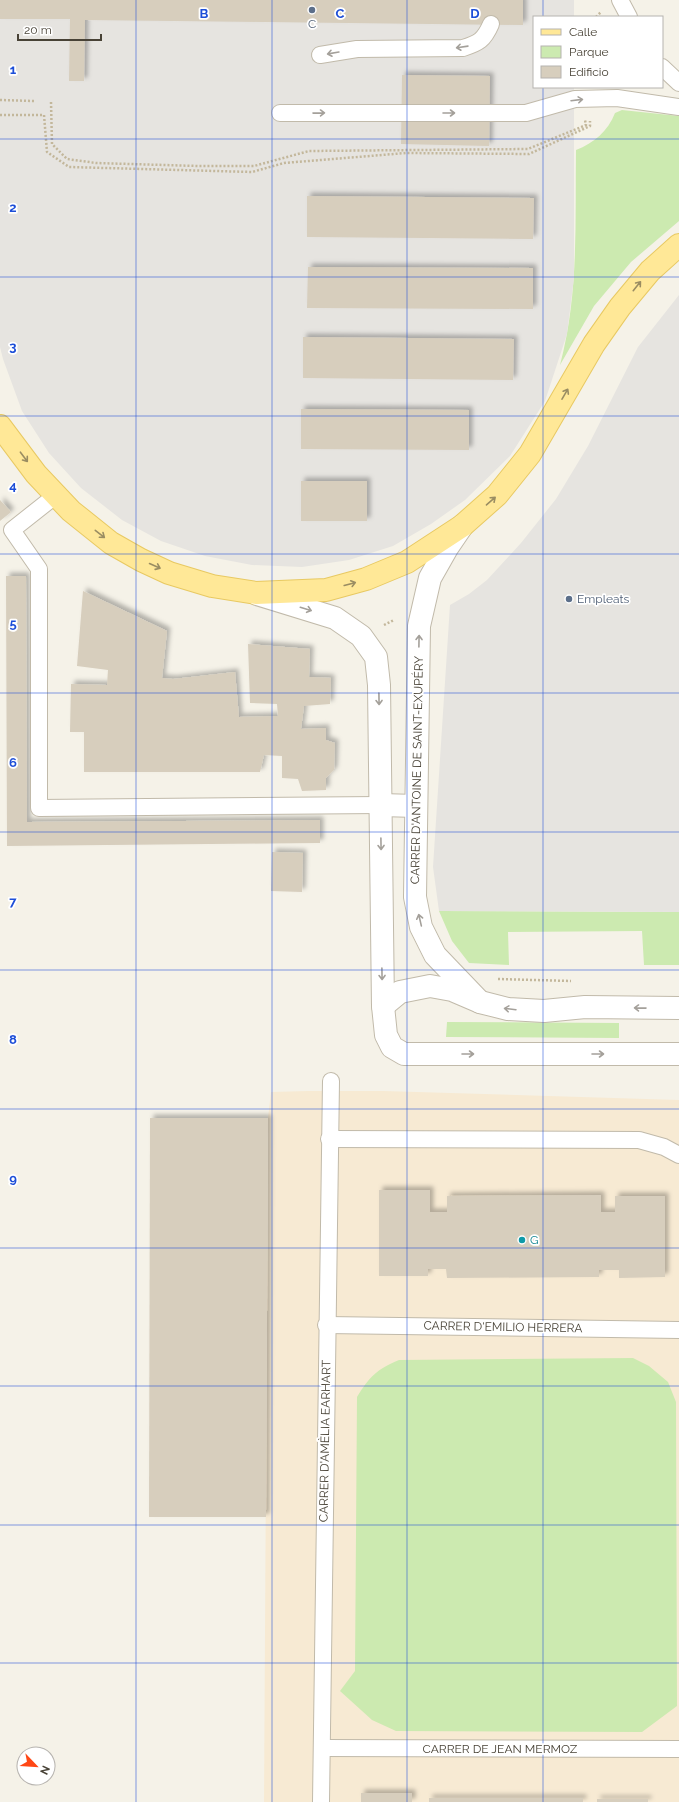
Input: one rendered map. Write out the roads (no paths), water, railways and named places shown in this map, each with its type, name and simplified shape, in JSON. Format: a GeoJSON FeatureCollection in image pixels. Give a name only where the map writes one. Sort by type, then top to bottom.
{"type":"FeatureCollection","features":[{"type":"Feature","properties":{"kind":"main road"},"geometry":{"type":"LineString","coordinates":[[0,426],[36,474],[55,496],[81,520],[111,543],[141,560],[169,572],[212,586],[256,593],[326,590],[366,579],[407,562],[462,526],[497,495],[530,454],[594,344],[620,307],[650,271],[679,245]]}},
{"type":"Feature","properties":{"kind":"street","name":"CARRER D'ANTOINE DE SAINT-EXUPÉRY"},"geometry":{"type":"LineString","coordinates":[[462,526],[447,548],[430,578],[420,626],[415,897],[421,927],[435,955],[480,1002]]}},
{"type":"Feature","properties":{"kind":"street"},"geometry":{"type":"LineString","coordinates":[[256,593],[334,618],[361,636],[376,657],[379,685],[383,1006],[386,1035],[392,1047],[404,1054],[679,1054]]}},
{"type":"Feature","properties":{"kind":"street"},"geometry":{"type":"LineString","coordinates":[[380,805],[416,806]]}},
{"type":"Feature","properties":{"kind":"street"},"geometry":{"type":"LineString","coordinates":[[383,1006],[400,992],[430,986],[452,990],[480,1002],[508,1009],[544,1011],[585,1007],[679,1008]]}},
{"type":"Feature","properties":{"kind":"lane"},"geometry":{"type":"LineString","coordinates":[[620,0],[628,16]]}},
{"type":"Feature","properties":{"kind":"lane"},"geometry":{"type":"LineString","coordinates":[[320,55],[357,49],[463,48],[475,44],[485,36],[490,24]]}},
{"type":"Feature","properties":{"kind":"lane"},"geometry":{"type":"LineString","coordinates":[[663,68],[679,83]]}},
{"type":"Feature","properties":{"kind":"lane"},"geometry":{"type":"LineString","coordinates":[[280,113],[526,113],[575,99],[617,98],[679,107]]}},
{"type":"Feature","properties":{"kind":"lane"},"geometry":{"type":"LineString","coordinates":[[55,496],[12,530],[39,569],[39,808],[380,805]]}},
{"type":"Feature","properties":{"kind":"lane","name":"CARRER D'AMÈLIA EARHART"},"geometry":{"type":"LineString","coordinates":[[321,1802],[326,1325],[331,1081]]}},
{"type":"Feature","properties":{"kind":"lane"},"geometry":{"type":"LineString","coordinates":[[329,1139],[639,1140],[664,1147],[679,1155]]}},
{"type":"Feature","properties":{"kind":"lane","name":"CARRER D'EMILIO HERRERA"},"geometry":{"type":"LineString","coordinates":[[326,1325],[679,1330]]}},
{"type":"Feature","properties":{"kind":"lane","name":"CARRER DE JEAN MERMOZ"},"geometry":{"type":"LineString","coordinates":[[322,1748],[679,1749]]}},
{"type":"Feature","properties":{"kind":"place","name":"C"},"geometry":{"type":"Point","coordinates":[312,10]}},
{"type":"Feature","properties":{"kind":"place","name":"Empleats"},"geometry":{"type":"Point","coordinates":[569,599]}},
{"type":"Feature","properties":{"kind":"place","name":"G"},"geometry":{"type":"Point","coordinates":[522,1240]}}]}
